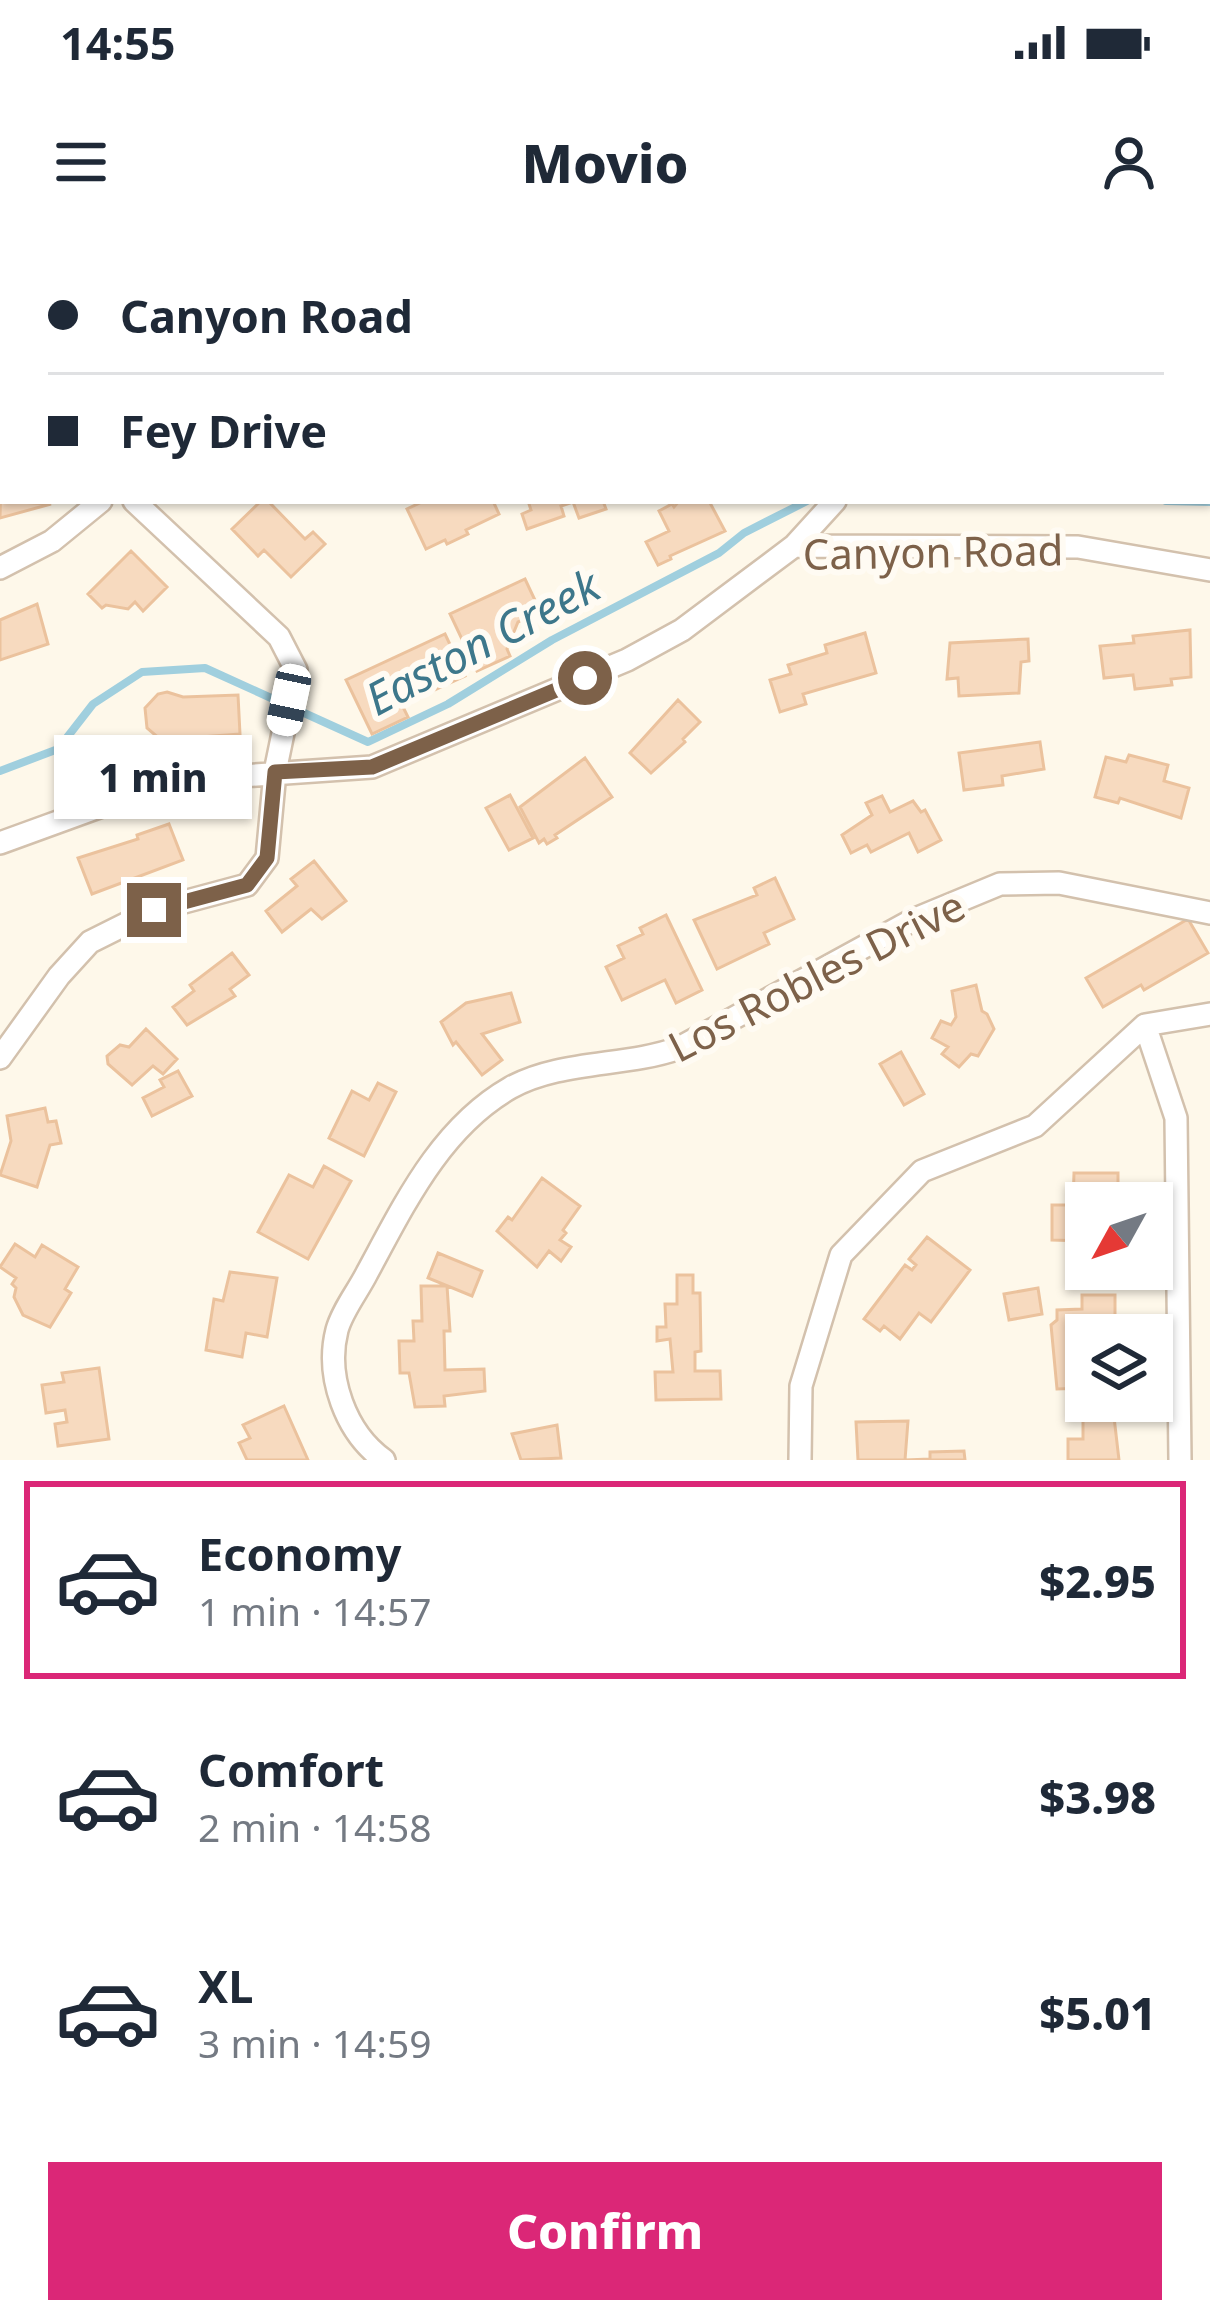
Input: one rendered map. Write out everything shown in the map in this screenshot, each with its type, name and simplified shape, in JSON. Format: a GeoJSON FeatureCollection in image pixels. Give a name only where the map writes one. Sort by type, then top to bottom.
{"type":"FeatureCollection","features":[{"type":"Feature","properties":{"kind":"street"},"geometry":{"type":"LineString","coordinates":[[0,568],[52,541],[97,504]]}},
{"type":"Feature","properties":{"kind":"street"},"geometry":{"type":"LineString","coordinates":[[0,1058],[59,976],[90,942],[154,910],[247,885],[267,858],[275,772],[296,670],[279,637],[137,504]]}},
{"type":"Feature","properties":{"kind":"street"},"geometry":{"type":"LineString","coordinates":[[794,546],[832,504]]}},
{"type":"Feature","properties":{"kind":"street","name":"Canyon Road"},"geometry":{"type":"LineString","coordinates":[[0,843],[143,791],[198,779],[372,767],[627,660],[682,630],[794,546],[1078,547],[1210,570]]}},
{"type":"Feature","properties":{"kind":"street","name":"Los Robles Drive"},"geometry":{"type":"LineString","coordinates":[[384,1460],[366,1447],[348,1419],[334,1358],[338,1328],[417,1180],[475,1112],[512,1087],[534,1077],[647,1059],[679,1048],[913,920],[1000,884],[1059,883],[1210,913]]}},
{"type":"Feature","properties":{"kind":"street"},"geometry":{"type":"LineString","coordinates":[[800,1460],[801,1386],[842,1255],[922,1171],[1035,1126],[1145,1025],[1210,1014]]}},
{"type":"Feature","properties":{"kind":"street"},"geometry":{"type":"LineString","coordinates":[[1145,1025],[1177,1118],[1180,1460]]}},
{"type":"Feature","properties":{"kind":"building"},"geometry":{"type":"Polygon","coordinates":[[[0,504],[51,504],[0,518],[0,504]]]}},
{"type":"Feature","properties":{"kind":"building"},"geometry":{"type":"Polygon","coordinates":[[[258,504],[271,504],[305,539],[313,532],[325,544],[291,577],[264,550],[258,556],[232,529],[258,504]]]}},
{"type":"Feature","properties":{"kind":"building"},"geometry":{"type":"Polygon","coordinates":[[[418,504],[494,504],[499,514],[466,530],[468,534],[426,549],[407,509],[418,504]]]}},
{"type":"Feature","properties":{"kind":"building"},"geometry":{"type":"Polygon","coordinates":[[[529,504],[567,504],[561,506],[564,516],[527,529],[522,514],[531,510],[529,504]]]}},
{"type":"Feature","properties":{"kind":"building"},"geometry":{"type":"Polygon","coordinates":[[[574,504],[604,504],[606,509],[579,518],[574,504]]]}},
{"type":"Feature","properties":{"kind":"building"},"geometry":{"type":"Polygon","coordinates":[[[711,504],[725,531],[658,565],[646,542],[669,531],[659,511],[711,504]]]}},
{"type":"Feature","properties":{"kind":"building"},"geometry":{"type":"Polygon","coordinates":[[[131,551],[167,587],[143,611],[135,602],[128,609],[102,608],[88,594],[131,551]]]}},
{"type":"Feature","properties":{"kind":"building"},"geometry":{"type":"Polygon","coordinates":[[[525,579],[541,613],[518,622],[507,649],[510,656],[477,671],[450,614],[525,579]]]}},
{"type":"Feature","properties":{"kind":"building"},"geometry":{"type":"Polygon","coordinates":[[[37,604],[48,644],[0,660],[0,620],[37,604]]]}},
{"type":"Feature","properties":{"kind":"building"},"geometry":{"type":"Polygon","coordinates":[[[1190,630],[1191,677],[1171,679],[1172,685],[1135,689],[1133,675],[1104,678],[1100,646],[1134,643],[1133,636],[1190,630]]]}},
{"type":"Feature","properties":{"kind":"building"},"geometry":{"type":"Polygon","coordinates":[[[865,633],[876,673],[803,694],[806,704],[780,712],[770,680],[791,674],[788,665],[827,653],[825,645],[865,633]]]}},
{"type":"Feature","properties":{"kind":"building"},"geometry":{"type":"Polygon","coordinates":[[[445,634],[465,676],[402,705],[408,717],[372,734],[346,680],[445,634]]]}},
{"type":"Feature","properties":{"kind":"building"},"geometry":{"type":"Polygon","coordinates":[[[1028,639],[1029,661],[1021,662],[1019,693],[959,696],[958,678],[947,679],[950,643],[1028,639]]]}},
{"type":"Feature","properties":{"kind":"building"},"geometry":{"type":"Polygon","coordinates":[[[158,694],[183,697],[238,695],[240,734],[161,740],[147,728],[145,708],[158,694]]]}},
{"type":"Feature","properties":{"kind":"building"},"geometry":{"type":"Polygon","coordinates":[[[678,700],[700,722],[651,773],[630,753],[678,700]]]}},
{"type":"Feature","properties":{"kind":"building"},"geometry":{"type":"Polygon","coordinates":[[[1040,742],[1044,769],[1002,776],[1003,785],[964,790],[959,753],[1040,742]]]}},
{"type":"Feature","properties":{"kind":"building"},"geometry":{"type":"Polygon","coordinates":[[[1129,755],[1168,765],[1164,781],[1189,788],[1181,818],[1120,798],[1118,803],[1095,797],[1106,757],[1126,762],[1129,755]]]}},
{"type":"Feature","properties":{"kind":"building"},"geometry":{"type":"Polygon","coordinates":[[[585,758],[612,797],[555,835],[557,838],[539,843],[520,807],[585,758]]]}},
{"type":"Feature","properties":{"kind":"building"},"geometry":{"type":"Polygon","coordinates":[[[510,795],[533,838],[509,850],[486,808],[510,795]]]}},
{"type":"Feature","properties":{"kind":"building"},"geometry":{"type":"Polygon","coordinates":[[[882,796],[890,812],[913,801],[921,812],[925,810],[941,840],[918,852],[909,833],[871,852],[867,845],[851,853],[842,835],[872,815],[866,803],[882,796]]]}},
{"type":"Feature","properties":{"kind":"building"},"geometry":{"type":"Polygon","coordinates":[[[169,824],[183,860],[92,894],[78,858],[169,824]]]}},
{"type":"Feature","properties":{"kind":"building"},"geometry":{"type":"Polygon","coordinates":[[[314,861],[346,901],[322,919],[311,909],[282,932],[266,911],[297,886],[291,879],[314,861]]]}},
{"type":"Feature","properties":{"kind":"building"},"geometry":{"type":"Polygon","coordinates":[[[775,878],[794,919],[764,933],[769,944],[717,969],[694,920],[757,895],[754,888],[775,878]]]}},
{"type":"Feature","properties":{"kind":"building"},"geometry":{"type":"Polygon","coordinates":[[[666,915],[702,990],[676,1003],[665,980],[622,1000],[606,967],[624,958],[618,946],[666,915]]]}},
{"type":"Feature","properties":{"kind":"building"},"geometry":{"type":"Polygon","coordinates":[[[1188,919],[1208,953],[1144,990],[1141,985],[1103,1007],[1086,978],[1188,919]]]}},
{"type":"Feature","properties":{"kind":"building"},"geometry":{"type":"Polygon","coordinates":[[[232,953],[249,975],[230,989],[235,996],[187,1025],[173,1007],[194,991],[190,985],[232,953]]]}},
{"type":"Feature","properties":{"kind":"building"},"geometry":{"type":"Polygon","coordinates":[[[976,985],[982,1011],[994,1029],[978,1056],[971,1054],[959,1067],[942,1054],[948,1047],[932,1038],[941,1021],[951,1025],[956,1017],[952,991],[976,985]]]}},
{"type":"Feature","properties":{"kind":"building"},"geometry":{"type":"Polygon","coordinates":[[[511,993],[520,1022],[482,1034],[502,1060],[482,1075],[456,1042],[453,1045],[441,1022],[466,1003],[511,993]]]}},
{"type":"Feature","properties":{"kind":"building"},"geometry":{"type":"Polygon","coordinates":[[[146,1029],[177,1059],[163,1074],[153,1066],[132,1085],[108,1064],[107,1056],[120,1045],[129,1047],[146,1029]]]}},
{"type":"Feature","properties":{"kind":"building"},"geometry":{"type":"Polygon","coordinates":[[[901,1052],[924,1094],[904,1105],[880,1064],[901,1052]]]}},
{"type":"Feature","properties":{"kind":"building"},"geometry":{"type":"Polygon","coordinates":[[[178,1071],[192,1096],[152,1116],[143,1098],[164,1087],[160,1080],[178,1071]]]}},
{"type":"Feature","properties":{"kind":"building"},"geometry":{"type":"Polygon","coordinates":[[[378,1083],[396,1092],[364,1156],[329,1138],[352,1091],[369,1100],[378,1083]]]}},
{"type":"Feature","properties":{"kind":"building"},"geometry":{"type":"Polygon","coordinates":[[[45,1108],[48,1122],[56,1121],[61,1143],[50,1145],[37,1187],[0,1175],[11,1141],[7,1116],[45,1108]]]}},
{"type":"Feature","properties":{"kind":"building"},"geometry":{"type":"Polygon","coordinates":[[[324,1166],[351,1181],[308,1259],[258,1232],[289,1175],[313,1187],[324,1166]]]}},
{"type":"Feature","properties":{"kind":"building"},"geometry":{"type":"Polygon","coordinates":[[[1074,1173],[1118,1173],[1118,1182],[1074,1182],[1074,1173]]]}},
{"type":"Feature","properties":{"kind":"building"},"geometry":{"type":"Polygon","coordinates":[[[542,1178],[580,1206],[560,1240],[571,1247],[561,1261],[549,1251],[537,1267],[497,1231],[508,1217],[512,1220],[542,1178]]]}},
{"type":"Feature","properties":{"kind":"building"},"geometry":{"type":"Polygon","coordinates":[[[1052,1205],[1065,1205],[1065,1240],[1052,1240],[1052,1205]]]}},
{"type":"Feature","properties":{"kind":"building"},"geometry":{"type":"Polygon","coordinates":[[[927,1237],[970,1270],[931,1322],[919,1313],[900,1339],[864,1319],[905,1265],[912,1270],[916,1265],[909,1259],[927,1237]]]}},
{"type":"Feature","properties":{"kind":"building"},"geometry":{"type":"Polygon","coordinates":[[[15,1244],[35,1257],[42,1245],[78,1267],[65,1289],[71,1293],[50,1327],[23,1315],[14,1297],[16,1278],[0,1267],[15,1244]]]}},
{"type":"Feature","properties":{"kind":"building"},"geometry":{"type":"Polygon","coordinates":[[[438,1253],[482,1271],[472,1296],[428,1278],[438,1253]]]}},
{"type":"Feature","properties":{"kind":"building"},"geometry":{"type":"Polygon","coordinates":[[[230,1272],[277,1278],[267,1337],[246,1333],[242,1357],[206,1350],[214,1299],[223,1301],[230,1272]]]}},
{"type":"Feature","properties":{"kind":"building"},"geometry":{"type":"Polygon","coordinates":[[[677,1275],[693,1275],[693,1293],[700,1293],[701,1351],[695,1352],[695,1371],[720,1371],[721,1399],[656,1400],[655,1372],[673,1372],[670,1339],[657,1341],[657,1327],[666,1327],[665,1304],[677,1304],[677,1275]]]}},
{"type":"Feature","properties":{"kind":"building"},"geometry":{"type":"Polygon","coordinates":[[[421,1286],[447,1286],[450,1331],[444,1331],[445,1370],[484,1369],[485,1391],[444,1396],[445,1406],[415,1407],[409,1373],[400,1373],[399,1341],[414,1341],[413,1321],[422,1321],[421,1286]]]}},
{"type":"Feature","properties":{"kind":"building"},"geometry":{"type":"Polygon","coordinates":[[[1038,1288],[1042,1314],[1009,1320],[1004,1294],[1038,1288]]]}},
{"type":"Feature","properties":{"kind":"building"},"geometry":{"type":"Polygon","coordinates":[[[1082,1295],[1115,1295],[1115,1314],[1065,1314],[1065,1389],[1057,1389],[1051,1325],[1057,1320],[1057,1310],[1082,1309],[1082,1295]]]}},
{"type":"Feature","properties":{"kind":"building"},"geometry":{"type":"Polygon","coordinates":[[[99,1368],[109,1439],[58,1446],[55,1424],[67,1422],[65,1410],[46,1413],[42,1385],[64,1382],[62,1373],[99,1368]]]}},
{"type":"Feature","properties":{"kind":"building"},"geometry":{"type":"Polygon","coordinates":[[[284,1406],[308,1460],[247,1460],[239,1443],[250,1438],[243,1425],[284,1406]]]}},
{"type":"Feature","properties":{"kind":"building"},"geometry":{"type":"Polygon","coordinates":[[[908,1421],[905,1460],[858,1460],[856,1422],[908,1421]]]}},
{"type":"Feature","properties":{"kind":"building"},"geometry":{"type":"Polygon","coordinates":[[[1083,1422],[1115,1422],[1119,1460],[1068,1460],[1068,1439],[1083,1439],[1083,1422]]]}},
{"type":"Feature","properties":{"kind":"building"},"geometry":{"type":"Polygon","coordinates":[[[557,1425],[561,1458],[521,1460],[512,1434],[557,1425]]]}},
{"type":"Feature","properties":{"kind":"building"},"geometry":{"type":"Polygon","coordinates":[[[964,1451],[965,1460],[905,1460],[930,1459],[930,1452],[964,1451]]]}},
{"type":"Feature","properties":{"kind":"waterway","name":"Easton Creek"},"geometry":{"type":"LineString","coordinates":[[0,771],[58,749],[93,704],[142,672],[205,668],[368,742],[448,704],[552,640],[719,553],[744,533],[801,504]]}},
{"type":"Feature","properties":{"kind":"route"},"geometry":{"type":"LineString","coordinates":[[154,910],[247,885],[267,858],[275,772],[372,767],[585,678]]}}]}
